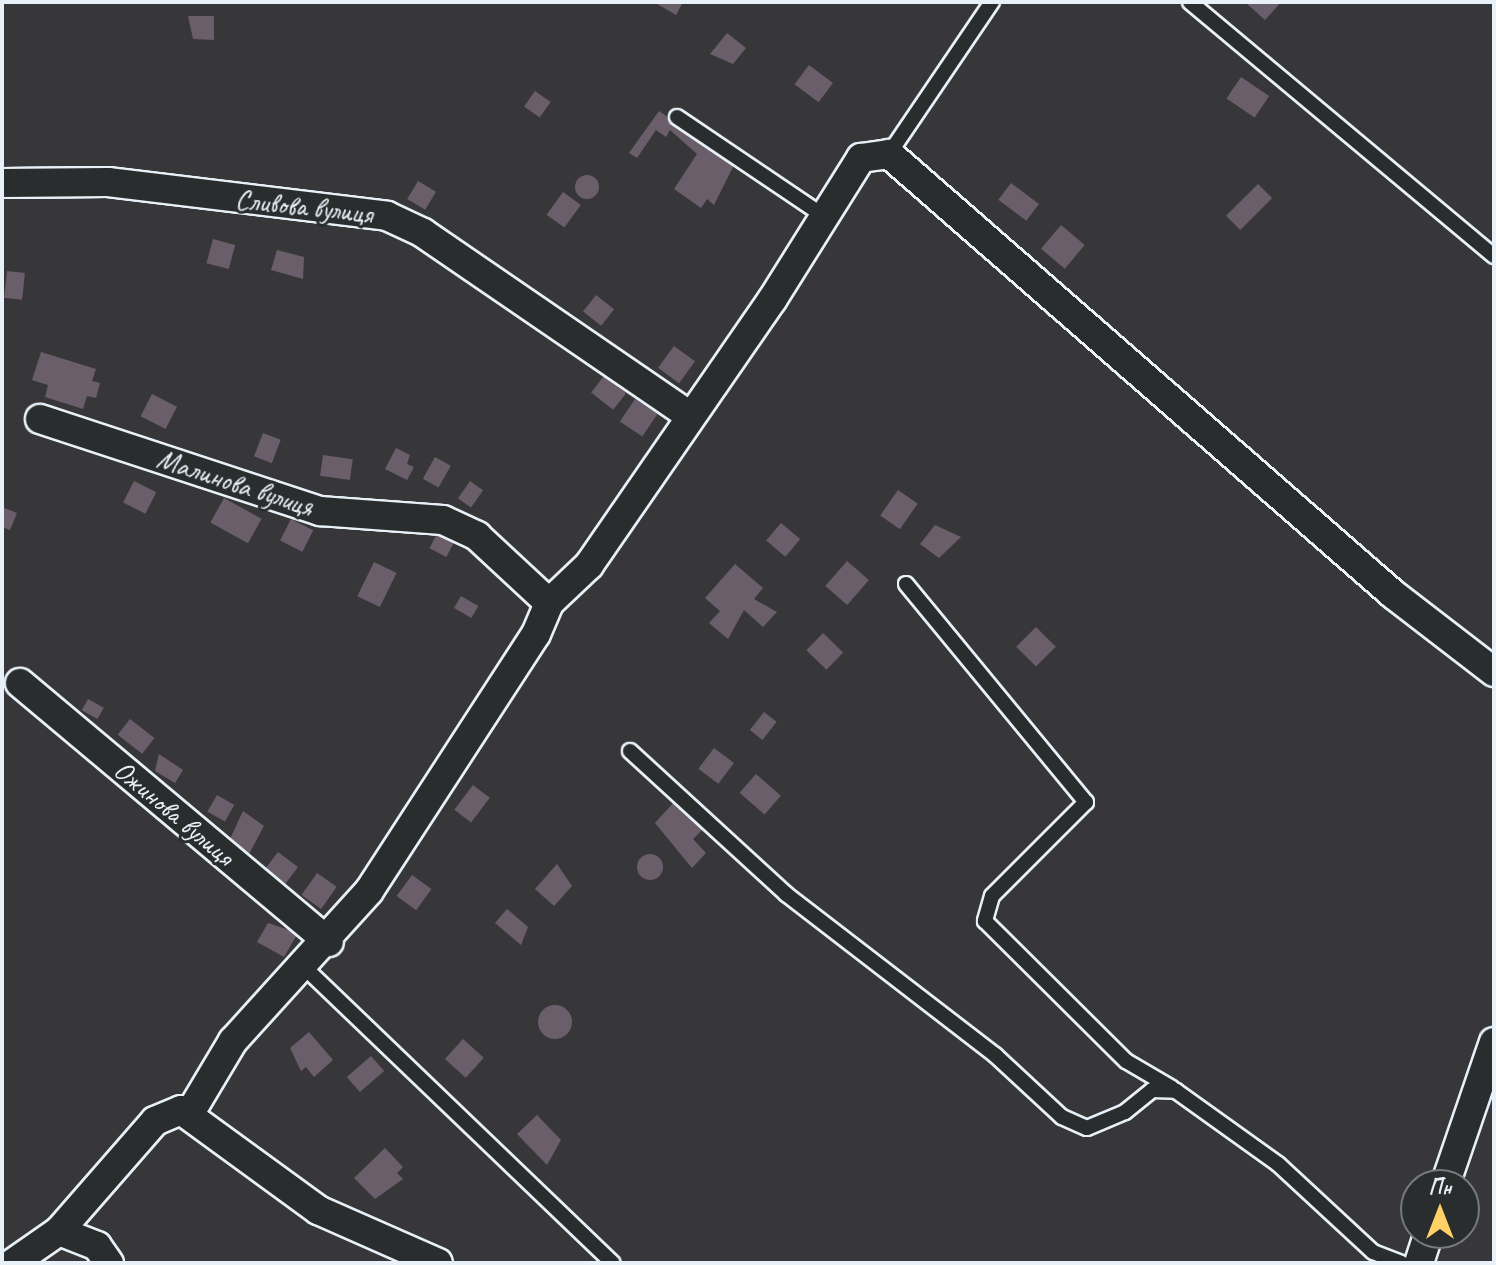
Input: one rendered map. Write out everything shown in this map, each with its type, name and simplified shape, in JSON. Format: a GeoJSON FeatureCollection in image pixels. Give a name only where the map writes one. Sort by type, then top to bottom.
{"type":"FeatureCollection","features":[{"type":"Feature","properties":{"kind":"street"},"geometry":{"type":"LineString","coordinates":[[190,1113],[233,1041],[329,942],[385,868],[536,634],[549,603],[589,565],[772,300],[821,214],[861,158],[889,154],[1394,595],[1494,672]]}},
{"type":"Feature","properties":{"kind":"street","name":"Сливова вулиця"},"geometry":{"type":"LineString","coordinates":[[2,183],[108,182],[387,216],[436,241],[690,416]]}},
{"type":"Feature","properties":{"kind":"street","name":"Малинова вулиця"},"geometry":{"type":"LineString","coordinates":[[40,419],[320,511],[443,520],[477,536],[549,603]]}},
{"type":"Feature","properties":{"kind":"street","name":"Ожинова вулиця"},"geometry":{"type":"LineString","coordinates":[[20,683],[329,942]]}},
{"type":"Feature","properties":{"kind":"street"},"geometry":{"type":"LineString","coordinates":[[1450,1169],[1494,1042]]}},
{"type":"Feature","properties":{"kind":"street"},"geometry":{"type":"LineString","coordinates":[[13,1263],[59,1231],[155,1121],[172,1110],[190,1113],[318,1210],[438,1263]]}},
{"type":"Feature","properties":{"kind":"street"},"geometry":{"type":"LineString","coordinates":[[59,1231],[97,1246],[109,1263]]}},
{"type":"Feature","properties":{"kind":"lane"},"geometry":{"type":"LineString","coordinates":[[889,154],[992,2]]}},
{"type":"Feature","properties":{"kind":"lane"},"geometry":{"type":"LineString","coordinates":[[1190,2],[1494,256]]}},
{"type":"Feature","properties":{"kind":"lane"},"geometry":{"type":"LineString","coordinates":[[677,117],[821,214]]}},
{"type":"Feature","properties":{"kind":"lane"},"geometry":{"type":"LineString","coordinates":[[906,584],[1086,802],[992,896],[985,921],[1116,1052],[1278,1164],[1373,1252],[1401,1263]]}},
{"type":"Feature","properties":{"kind":"lane"},"geometry":{"type":"LineString","coordinates":[[630,751],[786,894],[995,1055],[1062,1117],[1087,1128],[1125,1112],[1152,1090],[1176,1091]]}},
{"type":"Feature","properties":{"kind":"lane"},"geometry":{"type":"LineString","coordinates":[[303,966],[613,1263]]}},
{"type":"Feature","properties":{"kind":"building"},"geometry":{"type":"Polygon","coordinates":[[[654,2],[683,2],[676,15],[654,2]]]}},
{"type":"Feature","properties":{"kind":"building"},"geometry":{"type":"Polygon","coordinates":[[[1245,2],[1281,2],[1265,20],[1245,2]]]}},
{"type":"Feature","properties":{"kind":"building"},"geometry":{"type":"Polygon","coordinates":[[[188,16],[214,16],[214,40],[193,39],[188,16]]]}},
{"type":"Feature","properties":{"kind":"building"},"geometry":{"type":"Polygon","coordinates":[[[727,33],[746,48],[733,64],[710,54],[727,33]]]}},
{"type":"Feature","properties":{"kind":"building"},"geometry":{"type":"Polygon","coordinates":[[[809,65],[833,83],[819,102],[795,84],[809,65]]]}},
{"type":"Feature","properties":{"kind":"building"},"geometry":{"type":"Polygon","coordinates":[[[1241,77],[1269,96],[1255,118],[1226,99],[1241,77]]]}},
{"type":"Feature","properties":{"kind":"building"},"geometry":{"type":"Polygon","coordinates":[[[535,91],[551,102],[540,117],[524,107],[535,91]]]}},
{"type":"Feature","properties":{"kind":"building"},"geometry":{"type":"Polygon","coordinates":[[[659,111],[735,163],[714,205],[707,199],[701,208],[674,189],[697,154],[670,130],[666,137],[656,130],[637,158],[629,153],[659,111]]]}},
{"type":"Feature","properties":{"kind":"building"},"geometry":{"type":"Polygon","coordinates":[[[587,175],[596,178],[599,187],[596,196],[587,199],[578,196],[575,187],[578,178],[587,175]]]}},
{"type":"Feature","properties":{"kind":"building"},"geometry":{"type":"Polygon","coordinates":[[[418,181],[436,192],[425,210],[407,199],[418,181]]]}},
{"type":"Feature","properties":{"kind":"building"},"geometry":{"type":"Polygon","coordinates":[[[1011,183],[1039,204],[1026,221],[998,200],[1011,183]]]}},
{"type":"Feature","properties":{"kind":"building"},"geometry":{"type":"Polygon","coordinates":[[[1258,184],[1272,198],[1240,230],[1226,216],[1258,184]]]}},
{"type":"Feature","properties":{"kind":"building"},"geometry":{"type":"Polygon","coordinates":[[[563,192],[581,205],[564,228],[547,215],[563,192]]]}},
{"type":"Feature","properties":{"kind":"building"},"geometry":{"type":"Polygon","coordinates":[[[1061,225],[1085,245],[1065,269],[1041,249],[1061,225]]]}},
{"type":"Feature","properties":{"kind":"building"},"geometry":{"type":"Polygon","coordinates":[[[213,239],[235,245],[229,269],[207,263],[213,239]]]}},
{"type":"Feature","properties":{"kind":"building"},"geometry":{"type":"Polygon","coordinates":[[[277,250],[304,257],[303,279],[271,270],[277,250]]]}},
{"type":"Feature","properties":{"kind":"building"},"geometry":{"type":"Polygon","coordinates":[[[7,271],[25,273],[22,300],[4,298],[7,271]]]}},
{"type":"Feature","properties":{"kind":"building"},"geometry":{"type":"Polygon","coordinates":[[[596,295],[614,309],[601,326],[583,312],[596,295]]]}},
{"type":"Feature","properties":{"kind":"building"},"geometry":{"type":"Polygon","coordinates":[[[674,346],[695,361],[679,383],[658,368],[674,346]]]}},
{"type":"Feature","properties":{"kind":"building"},"geometry":{"type":"Polygon","coordinates":[[[41,352],[96,369],[92,381],[100,383],[96,398],[87,396],[83,409],[45,397],[48,385],[32,380],[41,352]]]}},
{"type":"Feature","properties":{"kind":"building"},"geometry":{"type":"Polygon","coordinates":[[[604,376],[626,393],[613,410],[591,393],[604,376]]]}},
{"type":"Feature","properties":{"kind":"building"},"geometry":{"type":"Polygon","coordinates":[[[152,394],[177,407],[166,429],[141,416],[152,394]]]}},
{"type":"Feature","properties":{"kind":"building"},"geometry":{"type":"Polygon","coordinates":[[[635,399],[657,414],[642,436],[620,421],[635,399]]]}},
{"type":"Feature","properties":{"kind":"building"},"geometry":{"type":"Polygon","coordinates":[[[263,433],[281,440],[272,463],[254,456],[263,433]]]}},
{"type":"Feature","properties":{"kind":"building"},"geometry":{"type":"Polygon","coordinates":[[[396,448],[410,455],[407,464],[414,467],[407,480],[385,469],[396,448]]]}},
{"type":"Feature","properties":{"kind":"building"},"geometry":{"type":"Polygon","coordinates":[[[323,455],[353,459],[350,480],[320,476],[323,455]]]}},
{"type":"Feature","properties":{"kind":"building"},"geometry":{"type":"Polygon","coordinates":[[[435,457],[451,466],[439,488],[423,479],[435,457]]]}},
{"type":"Feature","properties":{"kind":"building"},"geometry":{"type":"Polygon","coordinates":[[[134,481],[156,492],[145,514],[123,502],[134,481]]]}},
{"type":"Feature","properties":{"kind":"building"},"geometry":{"type":"Polygon","coordinates":[[[470,481],[483,490],[471,507],[458,498],[470,481]]]}},
{"type":"Feature","properties":{"kind":"building"},"geometry":{"type":"Polygon","coordinates":[[[898,490],[918,504],[900,529],[880,515],[898,490]]]}},
{"type":"Feature","properties":{"kind":"building"},"geometry":{"type":"Polygon","coordinates":[[[224,498],[262,519],[248,543],[210,522],[224,498]]]}},
{"type":"Feature","properties":{"kind":"building"},"geometry":{"type":"Polygon","coordinates":[[[2,507],[17,513],[10,530],[2,527],[2,507]]]}},
{"type":"Feature","properties":{"kind":"building"},"geometry":{"type":"Polygon","coordinates":[[[291,519],[313,530],[302,552],[280,540],[291,519]]]}},
{"type":"Feature","properties":{"kind":"building"},"geometry":{"type":"Polygon","coordinates":[[[781,523],[800,539],[785,557],[766,541],[781,523]]]}},
{"type":"Feature","properties":{"kind":"building"},"geometry":{"type":"Polygon","coordinates":[[[935,525],[961,537],[939,558],[920,544],[935,525]]]}},
{"type":"Feature","properties":{"kind":"building"},"geometry":{"type":"Polygon","coordinates":[[[437,534],[454,543],[446,557],[429,548],[437,534]]]}},
{"type":"Feature","properties":{"kind":"building"},"geometry":{"type":"Polygon","coordinates":[[[847,561],[869,580],[847,605],[825,586],[847,561]]]}},
{"type":"Feature","properties":{"kind":"building"},"geometry":{"type":"Polygon","coordinates":[[[374,562],[396,573],[380,607],[357,596],[374,562]]]}},
{"type":"Feature","properties":{"kind":"building"},"geometry":{"type":"Polygon","coordinates":[[[735,564],[763,588],[754,599],[777,612],[763,627],[744,610],[728,639],[709,623],[720,611],[705,598],[735,564]]]}},
{"type":"Feature","properties":{"kind":"building"},"geometry":{"type":"Polygon","coordinates":[[[461,596],[478,606],[471,618],[454,608],[461,596]]]}},
{"type":"Feature","properties":{"kind":"building"},"geometry":{"type":"Polygon","coordinates":[[[1036,627],[1056,647],[1036,667],[1016,647],[1036,627]]]}},
{"type":"Feature","properties":{"kind":"building"},"geometry":{"type":"Polygon","coordinates":[[[823,633],[843,652],[826,670],[806,650],[823,633]]]}},
{"type":"Feature","properties":{"kind":"building"},"geometry":{"type":"Polygon","coordinates":[[[88,699],[104,708],[97,719],[82,710],[88,699]]]}},
{"type":"Feature","properties":{"kind":"building"},"geometry":{"type":"Polygon","coordinates":[[[764,712],[777,722],[762,740],[750,730],[764,712]]]}},
{"type":"Feature","properties":{"kind":"building"},"geometry":{"type":"Polygon","coordinates":[[[130,719],[154,738],[142,754],[118,735],[130,719]]]}},
{"type":"Feature","properties":{"kind":"building"},"geometry":{"type":"Polygon","coordinates":[[[714,748],[734,763],[718,784],[698,769],[714,748]]]}},
{"type":"Feature","properties":{"kind":"building"},"geometry":{"type":"Polygon","coordinates":[[[159,754],[183,770],[175,783],[155,771],[159,754]]]}},
{"type":"Feature","properties":{"kind":"building"},"geometry":{"type":"Polygon","coordinates":[[[756,774],[781,796],[765,815],[740,793],[756,774]]]}},
{"type":"Feature","properties":{"kind":"building"},"geometry":{"type":"Polygon","coordinates":[[[473,785],[490,798],[471,822],[454,810],[473,785]]]}},
{"type":"Feature","properties":{"kind":"building"},"geometry":{"type":"Polygon","coordinates":[[[217,795],[234,805],[225,821],[207,811],[217,795]]]}},
{"type":"Feature","properties":{"kind":"building"},"geometry":{"type":"Polygon","coordinates":[[[674,802],[703,829],[693,839],[706,853],[692,868],[655,823],[674,802]]]}},
{"type":"Feature","properties":{"kind":"building"},"geometry":{"type":"Polygon","coordinates":[[[243,811],[264,826],[249,854],[230,839],[243,811]]]}},
{"type":"Feature","properties":{"kind":"building"},"geometry":{"type":"Polygon","coordinates":[[[278,852],[298,867],[282,889],[262,874],[278,852]]]}},
{"type":"Feature","properties":{"kind":"building"},"geometry":{"type":"Polygon","coordinates":[[[650,854],[659,858],[663,867],[659,876],[650,880],[641,876],[637,867],[641,858],[650,854]]]}},
{"type":"Feature","properties":{"kind":"building"},"geometry":{"type":"Polygon","coordinates":[[[557,864],[572,886],[554,906],[535,889],[557,864]]]}},
{"type":"Feature","properties":{"kind":"building"},"geometry":{"type":"Polygon","coordinates":[[[317,873],[337,887],[321,909],[302,895],[317,873]]]}},
{"type":"Feature","properties":{"kind":"building"},"geometry":{"type":"Polygon","coordinates":[[[412,875],[431,889],[416,910],[397,896],[412,875]]]}},
{"type":"Feature","properties":{"kind":"building"},"geometry":{"type":"Polygon","coordinates":[[[507,909],[528,927],[521,945],[495,923],[507,909]]]}},
{"type":"Feature","properties":{"kind":"building"},"geometry":{"type":"Polygon","coordinates":[[[268,923],[298,933],[284,957],[257,942],[268,923]]]}},
{"type":"Feature","properties":{"kind":"building"},"geometry":{"type":"Polygon","coordinates":[[[555,1005],[567,1010],[572,1022],[567,1034],[555,1039],[543,1034],[538,1022],[543,1010],[555,1005]]]}},
{"type":"Feature","properties":{"kind":"building"},"geometry":{"type":"Polygon","coordinates":[[[309,1032],[333,1060],[314,1077],[306,1067],[301,1071],[290,1048],[309,1032]]]}},
{"type":"Feature","properties":{"kind":"building"},"geometry":{"type":"Polygon","coordinates":[[[463,1039],[484,1058],[466,1078],[445,1059],[463,1039]]]}},
{"type":"Feature","properties":{"kind":"building"},"geometry":{"type":"Polygon","coordinates":[[[371,1056],[384,1071],[360,1092],[347,1077],[371,1056]]]}},
{"type":"Feature","properties":{"kind":"building"},"geometry":{"type":"Polygon","coordinates":[[[537,1115],[561,1140],[547,1165],[517,1134],[537,1115]]]}},
{"type":"Feature","properties":{"kind":"building"},"geometry":{"type":"Polygon","coordinates":[[[385,1148],[403,1167],[397,1173],[403,1179],[375,1199],[354,1178],[385,1148]]]}}]}
